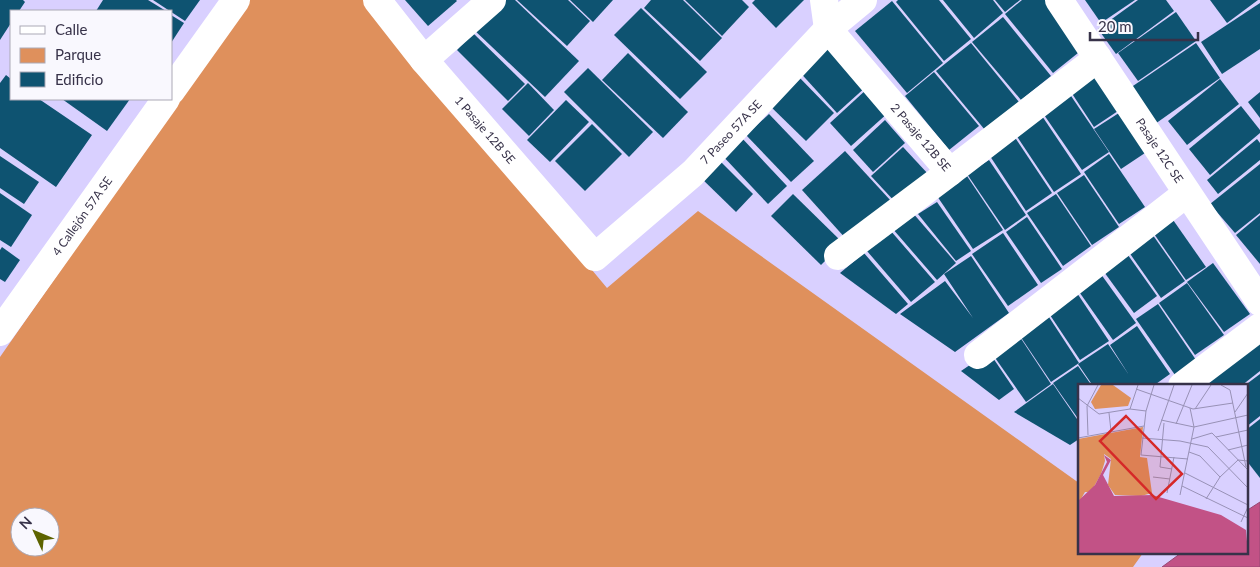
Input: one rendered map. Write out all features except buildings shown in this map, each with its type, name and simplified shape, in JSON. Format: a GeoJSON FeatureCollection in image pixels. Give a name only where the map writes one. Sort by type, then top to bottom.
{"type":"FeatureCollection","features":[{"type":"Feature","properties":{"kind":"street"},"geometry":{"type":"LineString","coordinates":[[172,90],[236,0]]}},
{"type":"Feature","properties":{"kind":"street","name":"1 Pasaje 12B SE"},"geometry":{"type":"LineString","coordinates":[[377,0],[424,60],[595,257]]}},
{"type":"Feature","properties":{"kind":"street"},"geometry":{"type":"LineString","coordinates":[[424,60],[492,0]]}},
{"type":"Feature","properties":{"kind":"street"},"geometry":{"type":"LineString","coordinates":[[824,0],[828,29]]}},
{"type":"Feature","properties":{"kind":"street","name":"7 Paseo 57A SE"},"geometry":{"type":"LineString","coordinates":[[595,257],[693,173],[828,29],[863,0]]}},
{"type":"Feature","properties":{"kind":"street","name":"Pasaje 12C SE"},"geometry":{"type":"LineString","coordinates":[[1059,0],[1260,302]]}},
{"type":"Feature","properties":{"kind":"street","name":"2 Pasaje 12B SE"},"geometry":{"type":"LineString","coordinates":[[828,29],[950,172],[1098,58]]}},
{"type":"Feature","properties":{"kind":"street","name":"4 Callejón 57A SE"},"geometry":{"type":"LineString","coordinates":[[1,327],[165,100]]}},
{"type":"Feature","properties":{"kind":"street"},"geometry":{"type":"LineString","coordinates":[[838,256],[950,172]]}},
{"type":"Feature","properties":{"kind":"street"},"geometry":{"type":"LineString","coordinates":[[978,355],[1187,194]]}},
{"type":"Feature","properties":{"kind":"street"},"geometry":{"type":"LineString","coordinates":[[1185,384],[1260,327]]}},
{"type":"Feature","properties":{"kind":"green space"},"geometry":{"type":"Polygon","coordinates":[[[249,0],[367,0],[607,288],[698,211],[1078,482],[1078,554],[1142,554],[1133,567],[0,567],[0,357],[249,0]]]}},
{"type":"Feature","properties":{"kind":"shaded area"},"geometry":{"type":"Polygon","coordinates":[[[1260,502],[1260,567],[1162,567],[1180,554],[1248,554],[1248,510],[1260,502]]]}}]}
